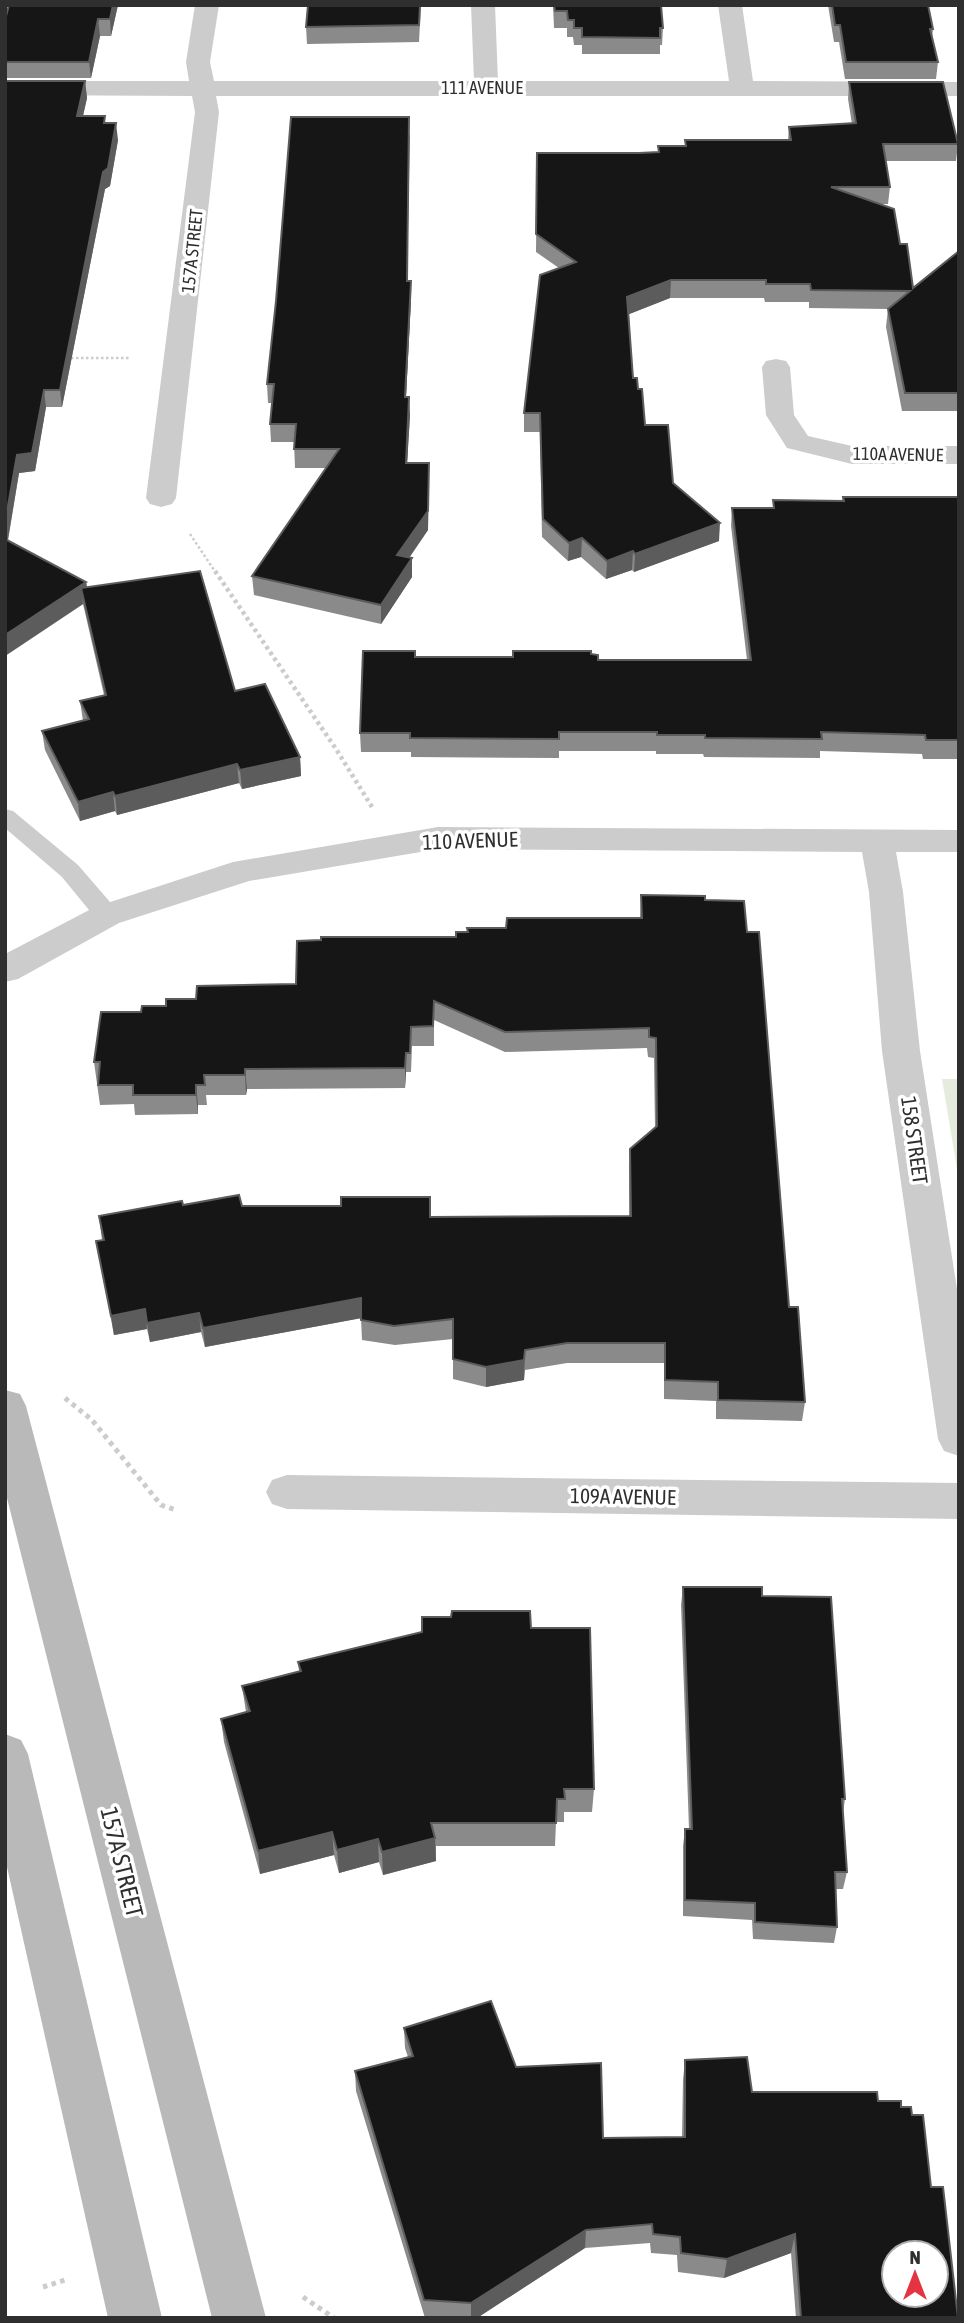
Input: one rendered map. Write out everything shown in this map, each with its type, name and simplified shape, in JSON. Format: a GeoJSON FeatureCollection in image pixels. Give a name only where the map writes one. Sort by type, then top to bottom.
{"type":"FeatureCollection","features":[{"type":"Feature","properties":{"kind":"street","name":"157A STREET"},"geometry":{"type":"LineString","coordinates":[[161,498],[207,112],[198,62],[207,5]]}},
{"type":"Feature","properties":{"kind":"street"},"geometry":{"type":"LineString","coordinates":[[483,5],[486,87]]}},
{"type":"Feature","properties":{"kind":"street"},"geometry":{"type":"LineString","coordinates":[[730,5],[742,88]]}},
{"type":"Feature","properties":{"kind":"street","name":"111 AVENUE"},"geometry":{"type":"LineString","coordinates":[[5,88],[959,89]]}},
{"type":"Feature","properties":{"kind":"street","name":"110A AVENUE"},"geometry":{"type":"LineString","coordinates":[[776,367],[780,415],[797,442],[852,455],[959,455]]}},
{"type":"Feature","properties":{"kind":"street","name":"110 AVENUE"},"geometry":{"type":"LineString","coordinates":[[5,970],[107,915],[245,870],[438,838],[959,841]]}},
{"type":"Feature","properties":{"kind":"street","name":"158 STREET"},"geometry":{"type":"LineString","coordinates":[[877,841],[886,892],[901,1051],[959,1439]]}},
{"type":"Feature","properties":{"kind":"street","name":"157A STREET"},"geometry":{"type":"LineString","coordinates":[[5,1406],[240,2318]]}},
{"type":"Feature","properties":{"kind":"street","name":"109A AVENUE"},"geometry":{"type":"LineString","coordinates":[[287,1492],[959,1501]]}},
{"type":"Feature","properties":{"kind":"street"},"geometry":{"type":"LineString","coordinates":[[5,1754],[135,2318]]}},
{"type":"Feature","properties":{"kind":"lane"},"geometry":{"type":"LineString","coordinates":[[5,816],[70,872],[107,915]]}},
{"type":"Feature","properties":{"kind":"path"},"geometry":{"type":"LineString","coordinates":[[62,358],[130,358]]}},
{"type":"Feature","properties":{"kind":"path"},"geometry":{"type":"LineString","coordinates":[[190,534],[336,749],[374,811]]}},
{"type":"Feature","properties":{"kind":"path"},"geometry":{"type":"LineString","coordinates":[[65,1398],[92,1420],[155,1499],[176,1510]]}},
{"type":"Feature","properties":{"kind":"path"},"geometry":{"type":"LineString","coordinates":[[303,2297],[334,2318]]}},
{"type":"Feature","properties":{"kind":"green space"},"geometry":{"type":"Polygon","coordinates":[[[942,1079],[959,1079],[959,1181],[942,1079]]]}},
{"type":"Feature","properties":{"kind":"building"},"geometry":{"type":"Polygon","coordinates":[[[9,5],[113,5],[110,19],[98,19],[89,62],[5,62],[5,20],[9,5]]]}},
{"type":"Feature","properties":{"kind":"building"},"geometry":{"type":"Polygon","coordinates":[[[308,5],[420,5],[419,25],[306,27],[308,5]]]}},
{"type":"Feature","properties":{"kind":"building"},"geometry":{"type":"Polygon","coordinates":[[[554,5],[661,5],[663,28],[660,28],[660,38],[582,37],[582,28],[574,28],[574,20],[568,20],[567,11],[555,11],[554,5]]]}},
{"type":"Feature","properties":{"kind":"building"},"geometry":{"type":"Polygon","coordinates":[[[832,5],[928,5],[933,29],[930,29],[938,62],[846,62],[840,25],[835,25],[832,5]]]}},
{"type":"Feature","properties":{"kind":"building"},"geometry":{"type":"Polygon","coordinates":[[[5,81],[85,81],[77,116],[105,116],[104,123],[116,123],[108,168],[103,172],[60,390],[44,390],[32,453],[17,455],[5,523],[5,81]]]}},
{"type":"Feature","properties":{"kind":"building"},"geometry":{"type":"Polygon","coordinates":[[[849,82],[943,82],[958,144],[883,144],[890,187],[831,187],[894,209],[900,244],[907,244],[913,288],[959,251],[959,393],[905,393],[888,309],[910,291],[811,290],[810,284],[766,284],[766,280],[671,280],[627,297],[633,378],[637,378],[638,389],[642,389],[645,425],[668,425],[673,483],[720,523],[635,554],[633,551],[607,561],[582,538],[569,543],[543,519],[540,413],[524,413],[540,275],[576,262],[536,234],[537,153],[659,152],[658,146],[686,146],[685,140],[791,140],[789,127],[856,123],[849,82]]]}},
{"type":"Feature","properties":{"kind":"building"},"geometry":{"type":"Polygon","coordinates":[[[291,117],[409,117],[407,281],[411,281],[405,397],[409,397],[406,463],[429,463],[428,511],[397,555],[412,558],[381,605],[252,576],[339,449],[294,449],[296,424],[270,424],[274,384],[267,384],[291,117]]]}},
{"type":"Feature","properties":{"kind":"building"},"geometry":{"type":"Polygon","coordinates":[[[843,497],[959,497],[959,740],[926,740],[925,735],[821,732],[822,739],[705,738],[705,735],[657,735],[657,732],[559,732],[559,739],[410,738],[410,733],[360,733],[363,651],[415,651],[415,657],[513,657],[513,651],[591,651],[591,654],[598,655],[598,660],[751,660],[732,508],[774,508],[773,500],[844,501],[843,497]]]}},
{"type":"Feature","properties":{"kind":"building"},"geometry":{"type":"Polygon","coordinates":[[[5,539],[86,582],[5,635],[5,539]]]}},
{"type":"Feature","properties":{"kind":"building"},"geometry":{"type":"Polygon","coordinates":[[[200,571],[235,691],[265,684],[300,757],[240,770],[237,764],[115,796],[113,792],[78,802],[42,731],[89,719],[80,701],[106,695],[81,588],[200,571]]]}},
{"type":"Feature","properties":{"kind":"building"},"geometry":{"type":"Polygon","coordinates":[[[641,895],[705,896],[705,900],[744,901],[747,932],[759,932],[789,1307],[798,1307],[805,1402],[718,1400],[718,1382],[665,1380],[665,1343],[567,1343],[525,1350],[524,1360],[486,1367],[453,1359],[453,1319],[394,1326],[361,1320],[361,1298],[203,1328],[199,1313],[147,1323],[145,1309],[111,1316],[96,1241],[104,1240],[99,1216],[182,1201],[183,1205],[239,1195],[242,1206],[341,1206],[341,1197],[430,1197],[430,1217],[631,1216],[630,1149],[657,1126],[656,1038],[649,1037],[649,1028],[505,1032],[434,1001],[433,1026],[411,1027],[410,1053],[406,1053],[405,1068],[245,1069],[245,1075],[204,1075],[205,1085],[196,1085],[196,1095],[133,1095],[133,1085],[98,1085],[100,1062],[94,1062],[101,1012],[141,1012],[142,1006],[166,1006],[166,999],[196,999],[197,986],[296,984],[297,941],[321,940],[321,937],[456,937],[456,932],[468,932],[467,928],[506,928],[507,918],[642,918],[641,895]]]}},
{"type":"Feature","properties":{"kind":"building"},"geometry":{"type":"Polygon","coordinates":[[[683,1587],[762,1587],[762,1596],[831,1597],[845,1799],[842,1799],[847,1872],[835,1872],[837,1927],[755,1922],[755,1903],[685,1900],[685,1829],[692,1829],[683,1587]]]}},
{"type":"Feature","properties":{"kind":"building"},"geometry":{"type":"Polygon","coordinates":[[[452,1611],[530,1611],[531,1628],[590,1628],[594,1789],[564,1789],[565,1799],[557,1799],[556,1823],[431,1823],[435,1838],[382,1852],[378,1839],[337,1850],[332,1832],[258,1851],[221,1719],[250,1711],[242,1686],[301,1671],[298,1662],[422,1632],[422,1617],[451,1617],[452,1611]]]}},
{"type":"Feature","properties":{"kind":"building"},"geometry":{"type":"Polygon","coordinates":[[[491,2001],[516,2067],[601,2063],[603,2138],[685,2137],[685,2060],[747,2057],[752,2092],[877,2092],[878,2101],[901,2101],[901,2107],[911,2107],[912,2115],[923,2115],[931,2187],[943,2187],[949,2239],[880,2239],[880,2309],[950,2309],[950,2248],[958,2318],[801,2318],[795,2234],[727,2259],[681,2253],[680,2237],[653,2234],[652,2224],[586,2230],[471,2303],[424,2300],[355,2071],[413,2056],[404,2028],[491,2001]]]}}]}
